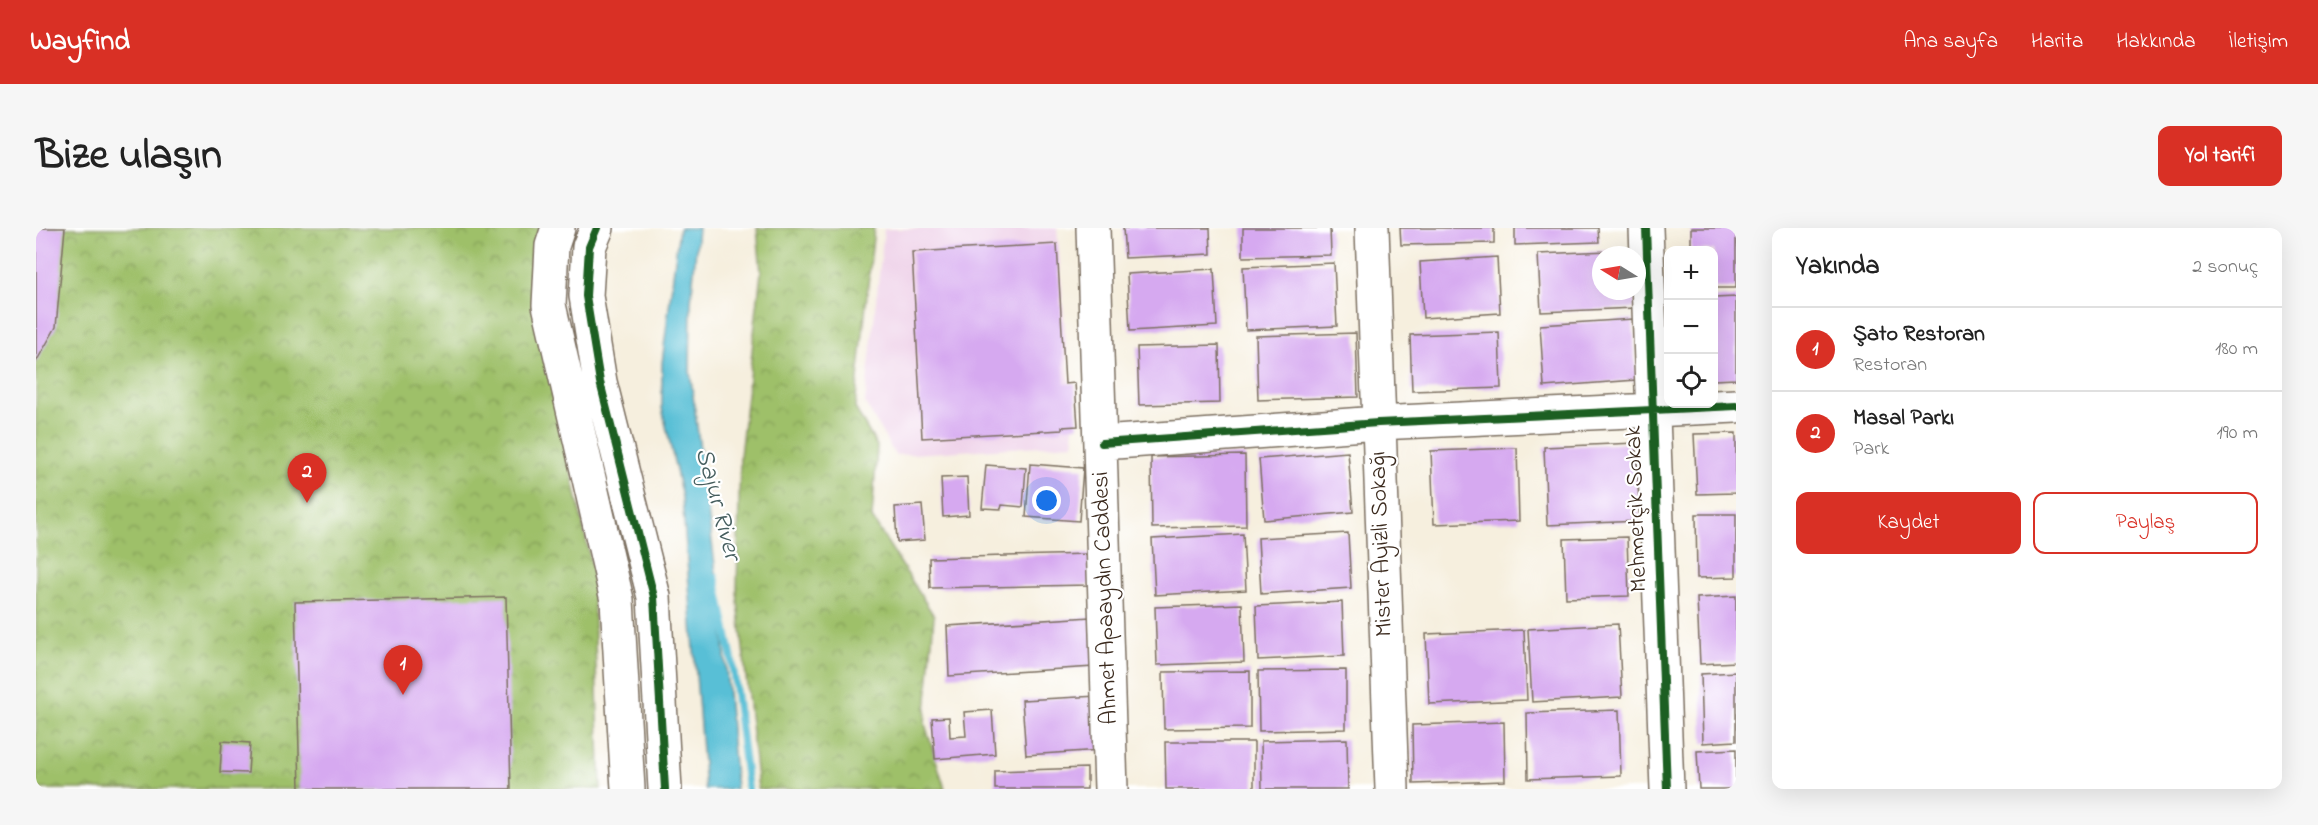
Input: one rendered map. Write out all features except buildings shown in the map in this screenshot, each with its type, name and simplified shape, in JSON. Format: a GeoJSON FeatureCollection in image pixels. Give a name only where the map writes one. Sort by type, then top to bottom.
{"type":"FeatureCollection","features":[{"type":"Feature","properties":{"kind":"street"},"geometry":{"type":"LineString","coordinates":[[558,228],[552,246],[549,305],[617,600],[628,789]]}},
{"type":"Feature","properties":{"kind":"street"},"geometry":{"type":"LineString","coordinates":[[597,228],[590,248],[586,296],[600,381],[654,597],[665,789]]}},
{"type":"Feature","properties":{"kind":"street","name":"Ahmet Apaaydın Caddesi"},"geometry":{"type":"LineString","coordinates":[[1093,228],[1102,443],[1111,789]]}},
{"type":"Feature","properties":{"kind":"street","name":"Mister Ayizli Sokağı"},"geometry":{"type":"LineString","coordinates":[[1371,228],[1392,789]]}},
{"type":"Feature","properties":{"kind":"street","name":"Mehmetçik Sokak"},"geometry":{"type":"LineString","coordinates":[[1646,228],[1667,789]]}},
{"type":"Feature","properties":{"kind":"street"},"geometry":{"type":"LineString","coordinates":[[1102,443],[1378,423],[1736,406]]}},
{"type":"Feature","properties":{"kind":"shaded area"},"geometry":{"type":"Polygon","coordinates":[[[1057,228],[1074,444],[895,455],[865,403],[884,229],[1057,228]]]}},
{"type":"Feature","properties":{"kind":"green space"},"geometry":{"type":"Polygon","coordinates":[[[36,228],[548,228],[564,438],[592,567],[601,789],[36,789],[36,228]]]}},
{"type":"Feature","properties":{"kind":"green space"},"geometry":{"type":"Polygon","coordinates":[[[757,228],[874,228],[855,408],[877,446],[872,518],[934,616],[925,724],[945,789],[758,789],[737,592],[740,456],[761,272],[757,228]]]}},
{"type":"Feature","properties":{"kind":"water"},"geometry":{"type":"Polygon","coordinates":[[[679,228],[698,228],[691,302],[690,372],[722,619],[736,789],[705,789],[682,497],[662,408],[662,363],[679,228]]]}},
{"type":"Feature","properties":{"kind":"waterway","name":"Sajur River"},"geometry":{"type":"LineString","coordinates":[[715,577],[732,660],[748,789]]}},
{"type":"Feature","properties":{"kind":"cycle path"},"geometry":{"type":"LineString","coordinates":[[597,228],[589,247],[586,296],[600,382],[654,597],[665,789]]}},
{"type":"Feature","properties":{"kind":"cycle path"},"geometry":{"type":"LineString","coordinates":[[1646,228],[1667,789]]}},
{"type":"Feature","properties":{"kind":"cycle path"},"geometry":{"type":"LineString","coordinates":[[1102,443],[1378,423],[1736,406]]}},
{"type":"Feature","properties":{"kind":"place","name":"Masal Parkı"},"geometry":{"type":"Point","coordinates":[307,503]}},
{"type":"Feature","properties":{"kind":"place","name":"Şato Restoran"},"geometry":{"type":"Point","coordinates":[403,695]}}]}
